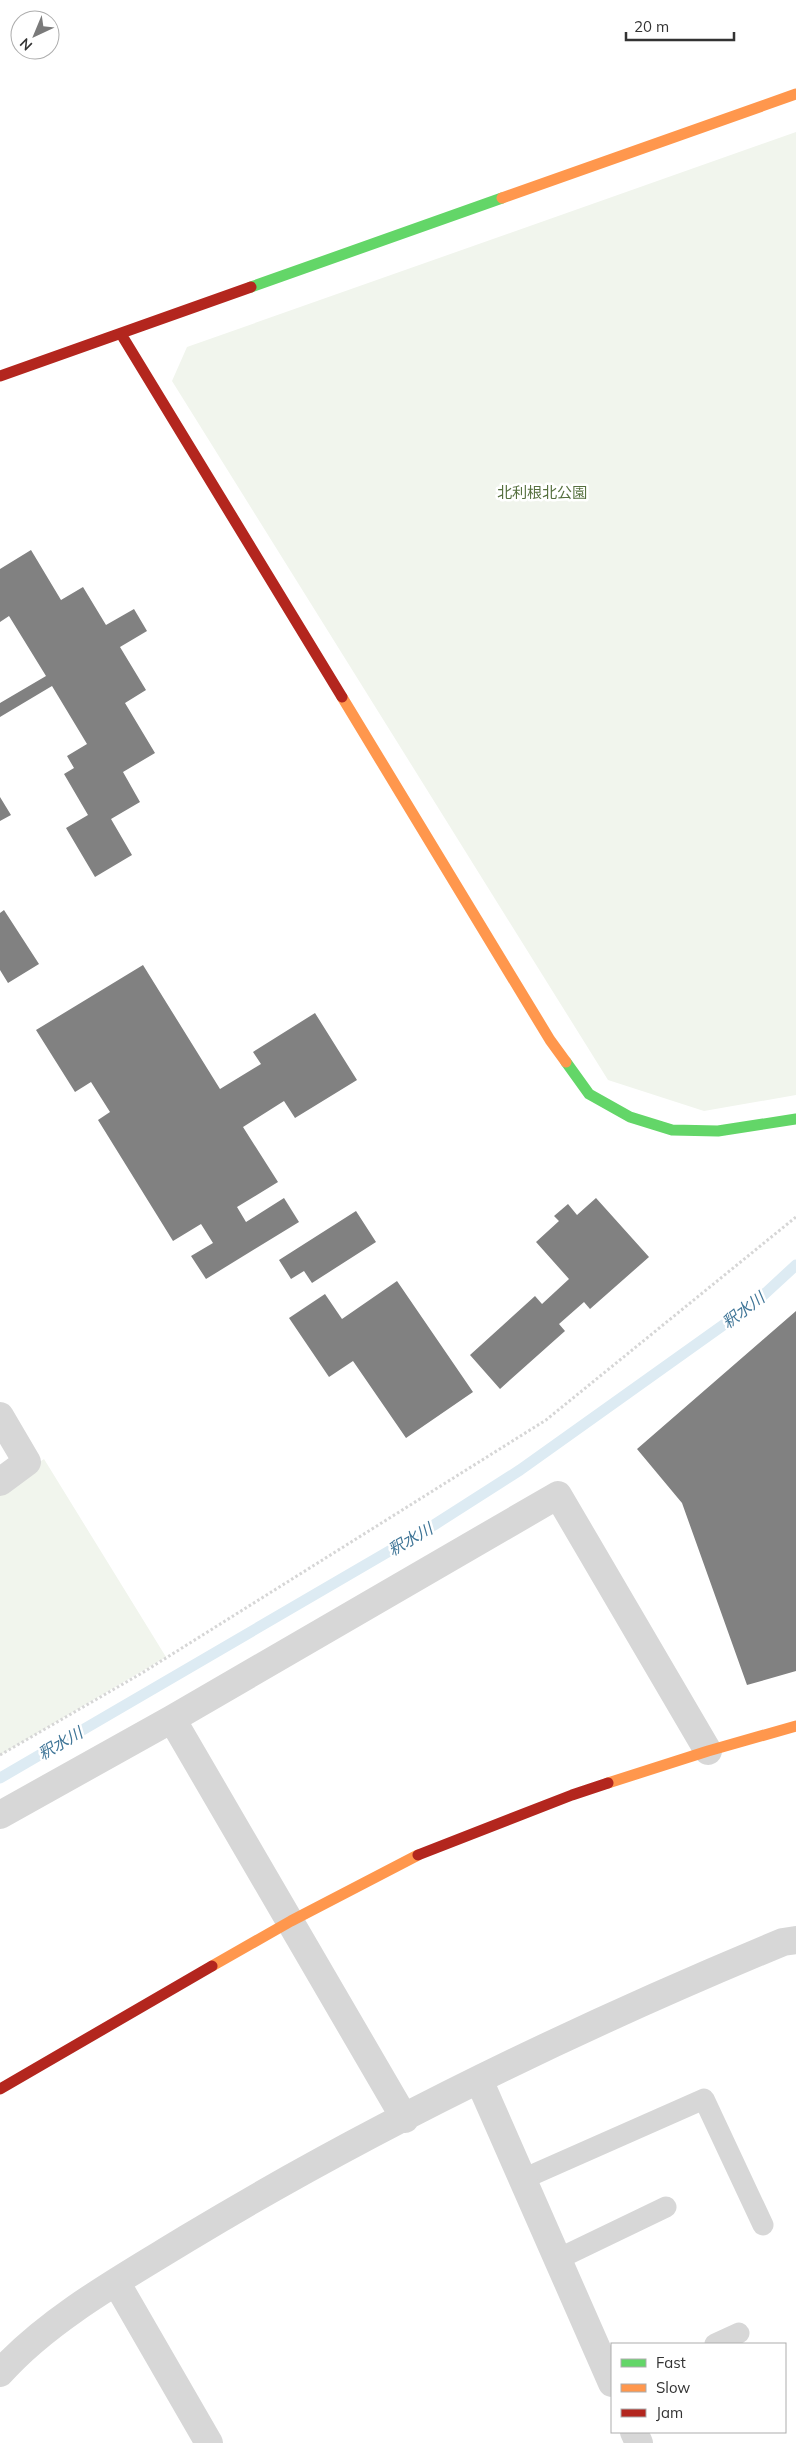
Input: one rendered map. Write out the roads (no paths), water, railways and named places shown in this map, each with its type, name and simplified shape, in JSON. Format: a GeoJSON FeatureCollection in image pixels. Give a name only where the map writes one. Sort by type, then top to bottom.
{"type":"FeatureCollection","features":[{"type":"Feature","properties":{"kind":"street"},"geometry":{"type":"LineString","coordinates":[[0,376],[796,94]]}},
{"type":"Feature","properties":{"kind":"street"},"geometry":{"type":"LineString","coordinates":[[121,334],[550,1040],[589,1094],[630,1117],[672,1130],[718,1130],[796,1119]]}},
{"type":"Feature","properties":{"kind":"street"},"geometry":{"type":"LineString","coordinates":[[0,1416],[27,1462],[0,1482]]}},
{"type":"Feature","properties":{"kind":"street"},"geometry":{"type":"LineString","coordinates":[[0,1815],[172,1719],[558,1495],[708,1751]]}},
{"type":"Feature","properties":{"kind":"street"},"geometry":{"type":"LineString","coordinates":[[172,1719],[291,1921],[404,2119]]}},
{"type":"Feature","properties":{"kind":"street"},"geometry":{"type":"LineString","coordinates":[[0,2089],[291,1921],[440,1845],[572,1795],[708,1751],[796,1726]]}},
{"type":"Feature","properties":{"kind":"street"},"geometry":{"type":"LineString","coordinates":[[0,2373],[15,2357],[116,2282],[314,2165],[479,2080],[654,1996],[783,1942],[796,1940]]}},
{"type":"Feature","properties":{"kind":"street"},"geometry":{"type":"LineString","coordinates":[[479,2080],[611,2381]]}},
{"type":"Feature","properties":{"kind":"street"},"geometry":{"type":"LineString","coordinates":[[116,2282],[209,2443]]}},
{"type":"Feature","properties":{"kind":"lane"},"geometry":{"type":"LineString","coordinates":[[523,2179],[704,2098],[763,2225]]}},
{"type":"Feature","properties":{"kind":"lane"},"geometry":{"type":"LineString","coordinates":[[558,2259],[666,2207]]}},
{"type":"Feature","properties":{"kind":"lane"},"geometry":{"type":"LineString","coordinates":[[717,2343],[739,2333]]}},
{"type":"Feature","properties":{"kind":"waterway","name":"釈水川"},"geometry":{"type":"LineString","coordinates":[[0,1778],[434,1525],[520,1470],[757,1301],[796,1265]]}},
{"type":"Feature","properties":{"kind":"park label","name":"北利根北公園"},"geometry":{"type":"Point","coordinates":[542,492]}}]}
